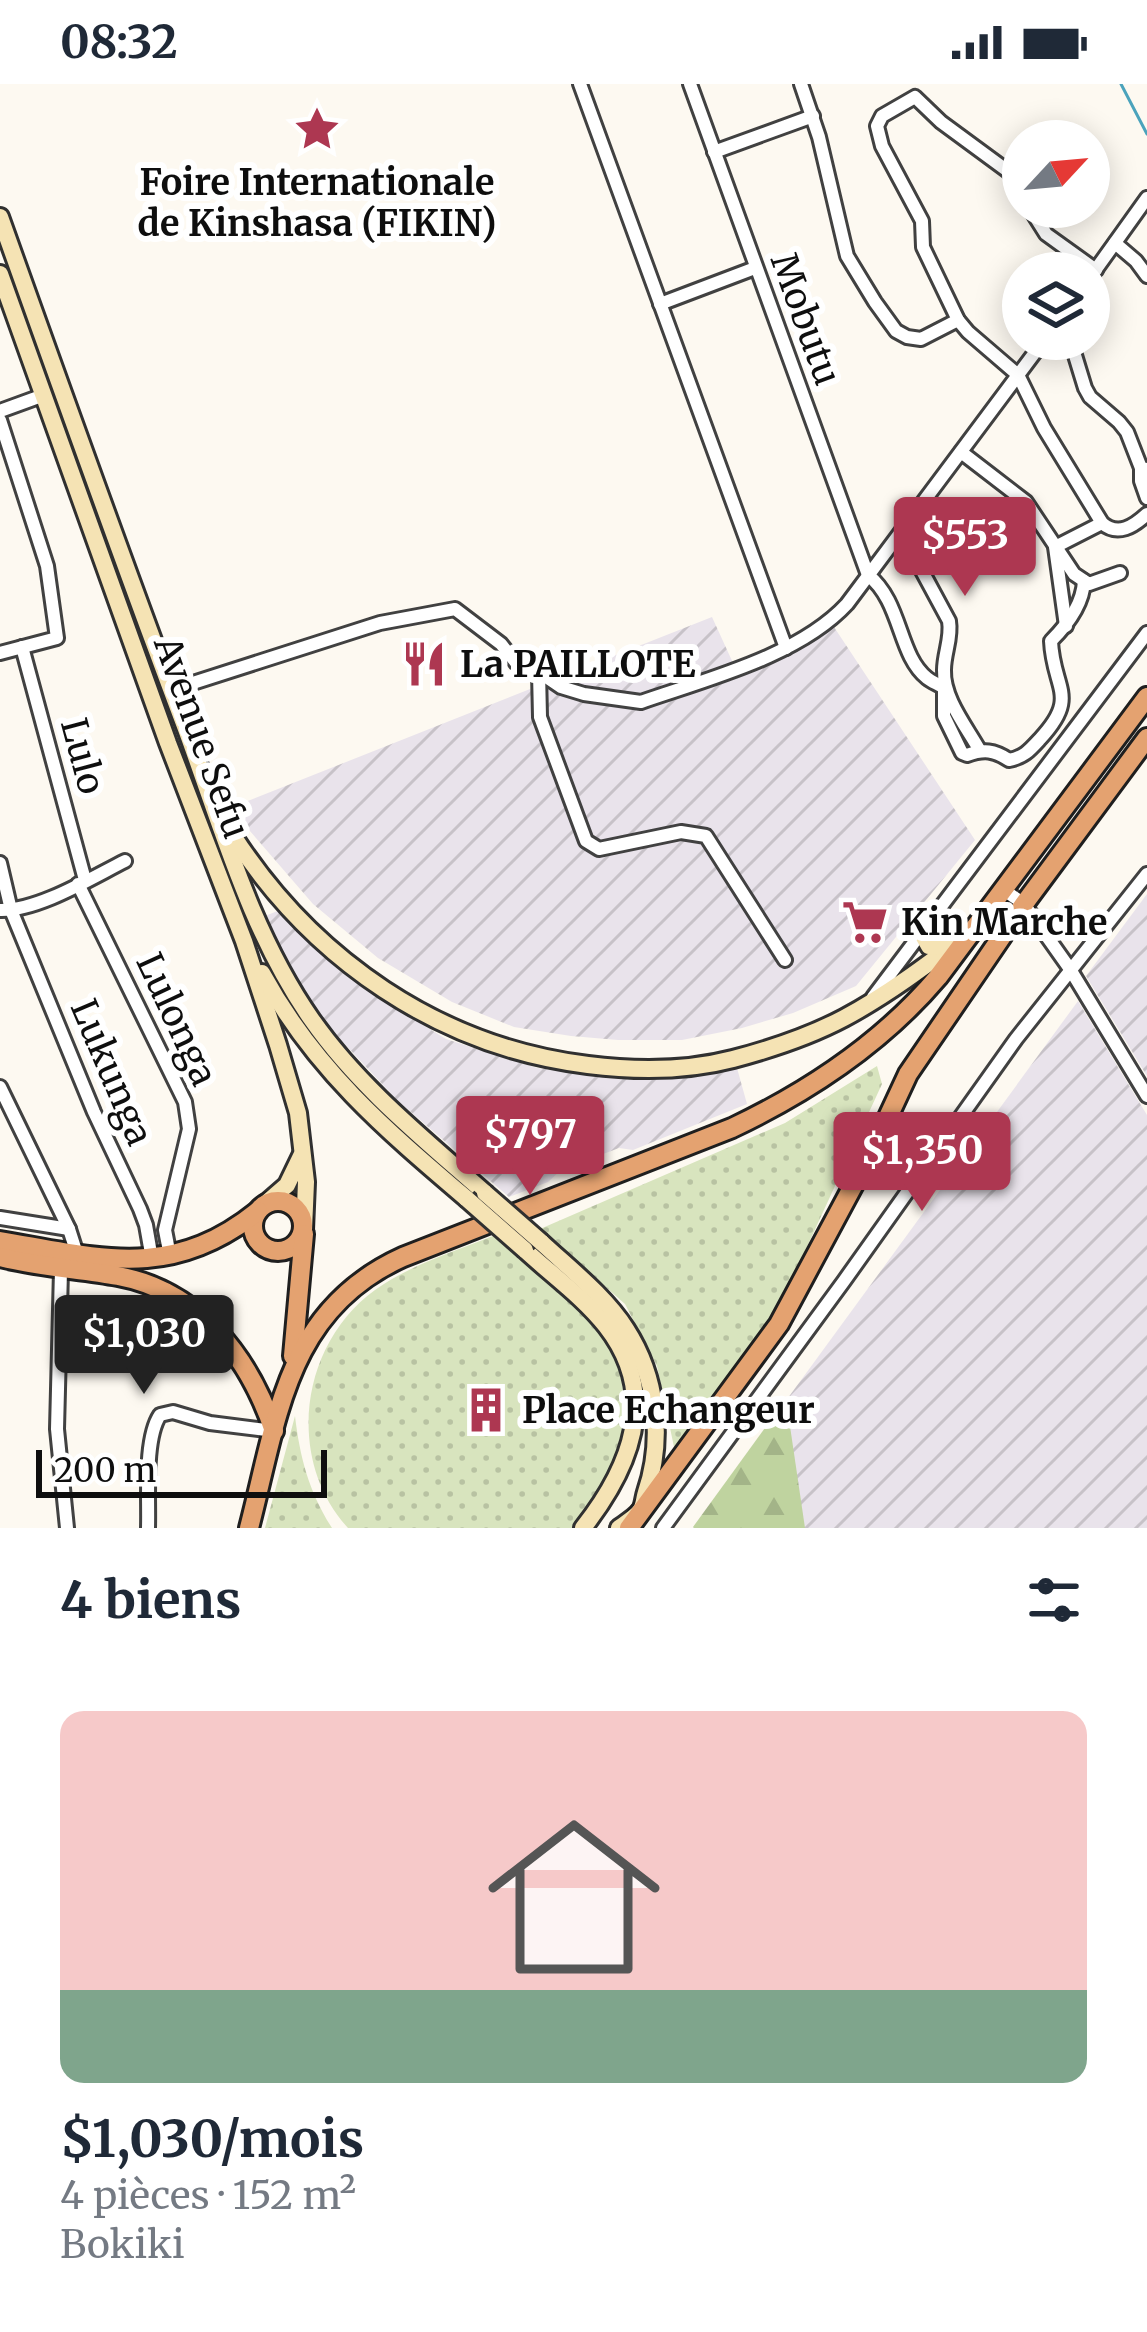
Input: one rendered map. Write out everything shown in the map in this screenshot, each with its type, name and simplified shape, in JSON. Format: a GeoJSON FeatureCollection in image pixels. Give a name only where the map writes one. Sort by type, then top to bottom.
{"type":"FeatureCollection","features":[{"type":"Feature","properties":{"kind":"highway"},"geometry":{"type":"LineString","coordinates":[[292,1367],[325,1313],[353,1285],[387,1264],[732,1128],[821,1079],[898,1019],[976,928],[1147,697]]}},
{"type":"Feature","properties":{"kind":"highway"},"geometry":{"type":"LineString","coordinates":[[634,1520],[779,1324],[908,1073],[1024,904],[1147,738]]}},
{"type":"Feature","properties":{"kind":"highway"},"geometry":{"type":"LineString","coordinates":[[0,1241],[122,1260],[161,1258],[206,1246],[261,1208],[279,1201],[293,1205],[304,1230],[292,1367],[248,1528]]}},
{"type":"Feature","properties":{"kind":"highway"},"geometry":{"type":"LineString","coordinates":[[261,1208],[254,1219],[255,1236],[267,1249],[292,1248],[304,1230]]}},
{"type":"Feature","properties":{"kind":"highway"},"geometry":{"type":"LineString","coordinates":[[0,1256],[116,1276],[158,1287],[181,1300],[235,1351],[264,1402],[274,1431]]}},
{"type":"Feature","properties":{"kind":"highway"},"geometry":{"type":"LineString","coordinates":[[299,1296],[310,1318],[325,1313]]}},
{"type":"Feature","properties":{"kind":"main road","name":"Avenue Sefu"},"geometry":{"type":"LineString","coordinates":[[0,217],[213,804]]}},
{"type":"Feature","properties":{"kind":"main road","name":"Avenue Sefu"},"geometry":{"type":"LineString","coordinates":[[0,274],[244,941],[298,1113],[306,1182],[304,1230]]}},
{"type":"Feature","properties":{"kind":"main road"},"geometry":{"type":"LineString","coordinates":[[174,758],[194,751]]}},
{"type":"Feature","properties":{"kind":"main road"},"geometry":{"type":"LineString","coordinates":[[213,804],[245,854],[322,943],[384,991],[441,1024],[548,1060],[619,1069],[673,1067],[771,1048],[845,1017],[976,928]]}},
{"type":"Feature","properties":{"kind":"main road"},"geometry":{"type":"LineString","coordinates":[[213,804],[248,899],[310,1016],[349,1066],[476,1196],[611,1310],[626,1328],[649,1382],[656,1428],[654,1465],[634,1520],[619,1528]]}},
{"type":"Feature","properties":{"kind":"main road"},"geometry":{"type":"LineString","coordinates":[[923,929],[929,946],[951,947]]}},
{"type":"Feature","properties":{"kind":"main road"},"geometry":{"type":"LineString","coordinates":[[244,941],[313,1054],[384,1128],[476,1196]]}},
{"type":"Feature","properties":{"kind":"main road"},"geometry":{"type":"LineString","coordinates":[[261,1208],[287,1185],[303,1150]]}},
{"type":"Feature","properties":{"kind":"main road"},"geometry":{"type":"LineString","coordinates":[[533,1246],[603,1323],[619,1347],[632,1383],[634,1427],[629,1452],[583,1528]]}},
{"type":"Feature","properties":{"kind":"street"},"geometry":{"type":"LineString","coordinates":[[580,84],[786,648]]}},
{"type":"Feature","properties":{"kind":"street","name":"Mobutu"},"geometry":{"type":"LineString","coordinates":[[690,84],[868,574],[886,593],[917,667],[944,688]]}},
{"type":"Feature","properties":{"kind":"street"},"geometry":{"type":"LineString","coordinates":[[801,84],[847,256],[875,302],[896,331],[907,337],[921,339],[958,320]]}},
{"type":"Feature","properties":{"kind":"street"},"geometry":{"type":"LineString","coordinates":[[1002,167],[941,122],[912,91],[877,125],[882,146],[922,221],[923,247],[958,320],[1018,375],[1102,524],[1120,530],[1147,514]]}},
{"type":"Feature","properties":{"kind":"street"},"geometry":{"type":"LineString","coordinates":[[714,152],[813,116]]}},
{"type":"Feature","properties":{"kind":"street"},"geometry":{"type":"LineString","coordinates":[[1109,252],[1147,197]]}},
{"type":"Feature","properties":{"kind":"street"},"geometry":{"type":"LineString","coordinates":[[1042,228],[1067,252]]}},
{"type":"Feature","properties":{"kind":"street"},"geometry":{"type":"LineString","coordinates":[[1115,243],[1147,276]]}},
{"type":"Feature","properties":{"kind":"street"},"geometry":{"type":"LineString","coordinates":[[660,304],[755,268]]}},
{"type":"Feature","properties":{"kind":"street"},"geometry":{"type":"LineString","coordinates":[[171,690],[380,623],[454,609],[500,644],[517,664],[562,687],[641,702],[786,648],[832,620],[1029,360]]}},
{"type":"Feature","properties":{"kind":"street"},"geometry":{"type":"LineString","coordinates":[[1076,360],[1090,397],[1127,432],[1144,468],[1141,481],[1147,498]]}},
{"type":"Feature","properties":{"kind":"street"},"geometry":{"type":"LineString","coordinates":[[0,652],[57,638],[47,566],[0,416],[44,395]]}},
{"type":"Feature","properties":{"kind":"street"},"geometry":{"type":"LineString","coordinates":[[961,452],[1026,502],[1074,574],[1089,584],[1120,573]]}},
{"type":"Feature","properties":{"kind":"street"},"geometry":{"type":"LineString","coordinates":[[1055,547],[1102,524]]}},
{"type":"Feature","properties":{"kind":"street"},"geometry":{"type":"LineString","coordinates":[[901,532],[950,621],[944,716],[953,739],[967,755],[980,751],[997,752],[1009,760],[1023,758],[1054,724],[1064,702],[1051,640],[1066,627],[1083,595],[1084,581]]}},
{"type":"Feature","properties":{"kind":"street"},"geometry":{"type":"LineString","coordinates":[[1055,547],[1066,627]]}},
{"type":"Feature","properties":{"kind":"street"},"geometry":{"type":"LineString","coordinates":[[868,1002],[1147,633]]}},
{"type":"Feature","properties":{"kind":"street","name":"Lulo"},"geometry":{"type":"LineString","coordinates":[[22,646],[81,882]]}},
{"type":"Feature","properties":{"kind":"street"},"geometry":{"type":"LineString","coordinates":[[538,672],[539,717],[586,841],[599,849],[680,832],[706,836],[784,960]]}},
{"type":"Feature","properties":{"kind":"street"},"geometry":{"type":"LineString","coordinates":[[6,910],[39,902],[125,861]]}},
{"type":"Feature","properties":{"kind":"street","name":"Lukunga"},"geometry":{"type":"LineString","coordinates":[[0,863],[6,910],[161,1258]]}},
{"type":"Feature","properties":{"kind":"street"},"geometry":{"type":"LineString","coordinates":[[668,1526],[1070,969],[1147,874]]}},
{"type":"Feature","properties":{"kind":"street","name":"Lulonga"},"geometry":{"type":"LineString","coordinates":[[81,882],[188,1116],[190,1129],[161,1258]]}},
{"type":"Feature","properties":{"kind":"street"},"geometry":{"type":"LineString","coordinates":[[1004,890],[1024,904],[1070,969],[1147,1096]]}},
{"type":"Feature","properties":{"kind":"street"},"geometry":{"type":"LineString","coordinates":[[0,1087],[77,1254]]}},
{"type":"Feature","properties":{"kind":"street"},"geometry":{"type":"LineString","coordinates":[[0,1218],[69,1229]]}},
{"type":"Feature","properties":{"kind":"street"},"geometry":{"type":"LineString","coordinates":[[61,1270],[57,1429],[67,1528]]}},
{"type":"Feature","properties":{"kind":"street"},"geometry":{"type":"LineString","coordinates":[[148,1528],[152,1441],[160,1415],[172,1412],[225,1426],[274,1431]]}},
{"type":"Feature","properties":{"kind":"shaded area"},"geometry":{"type":"Polygon","coordinates":[[[712,617],[733,663],[834,627],[975,840],[856,986],[793,1013],[682,1040],[618,1040],[514,1027],[452,1002],[378,958],[313,904],[230,808],[712,617]]]}},
{"type":"Feature","properties":{"kind":"shaded area"},"geometry":{"type":"Polygon","coordinates":[[[1147,894],[1147,1076],[1086,976],[1147,894]]]}},
{"type":"Feature","properties":{"kind":"shaded area"},"geometry":{"type":"Polygon","coordinates":[[[280,910],[325,955],[384,1001],[446,1039],[537,1068],[623,1078],[737,1068],[747,1104],[633,1150],[619,1148],[561,1170],[548,1182],[509,1197],[397,1100],[325,1023],[265,916],[280,910]]]}},
{"type":"Feature","properties":{"kind":"shaded area"},"geometry":{"type":"Polygon","coordinates":[[[1078,1001],[1147,1115],[1147,1528],[693,1528],[1078,1001]]]}},
{"type":"Feature","properties":{"kind":"green space"},"geometry":{"type":"Polygon","coordinates":[[[877,1066],[882,1084],[788,1288],[742,1363],[674,1447],[657,1366],[625,1304],[540,1229],[785,1123],[877,1066]]]}},
{"type":"Feature","properties":{"kind":"green space","name":"Place Echangeur"},"geometry":{"type":"Polygon","coordinates":[[[493,1236],[572,1303],[614,1356],[625,1386],[628,1419],[616,1464],[577,1528],[348,1528],[328,1500],[309,1437],[310,1403],[330,1340],[350,1313],[388,1281],[493,1236]]]}},
{"type":"Feature","properties":{"kind":"green space"},"geometry":{"type":"Polygon","coordinates":[[[786,1399],[805,1528],[694,1528],[693,1527],[786,1399]]]}},
{"type":"Feature","properties":{"kind":"green space"},"geometry":{"type":"Polygon","coordinates":[[[295,1416],[307,1474],[332,1528],[265,1528],[295,1416]]]}},
{"type":"Feature","properties":{"kind":"waterway"},"geometry":{"type":"LineString","coordinates":[[1121,84],[1147,134]]}},
{"type":"Feature","properties":{"kind":"place","name":"Foire Internationale de Kinshasa (FIKIN)"},"geometry":{"type":"Point","coordinates":[317,129]}},
{"type":"Feature","properties":{"kind":"place","name":"La PAILLOTE"},"geometry":{"type":"Point","coordinates":[424,664]}},
{"type":"Feature","properties":{"kind":"place","name":"Kin Marche"},"geometry":{"type":"Point","coordinates":[865,922]}},
{"type":"Feature","properties":{"kind":"place","name":"Place Echangeur"},"geometry":{"type":"Point","coordinates":[486,1410]}}]}
